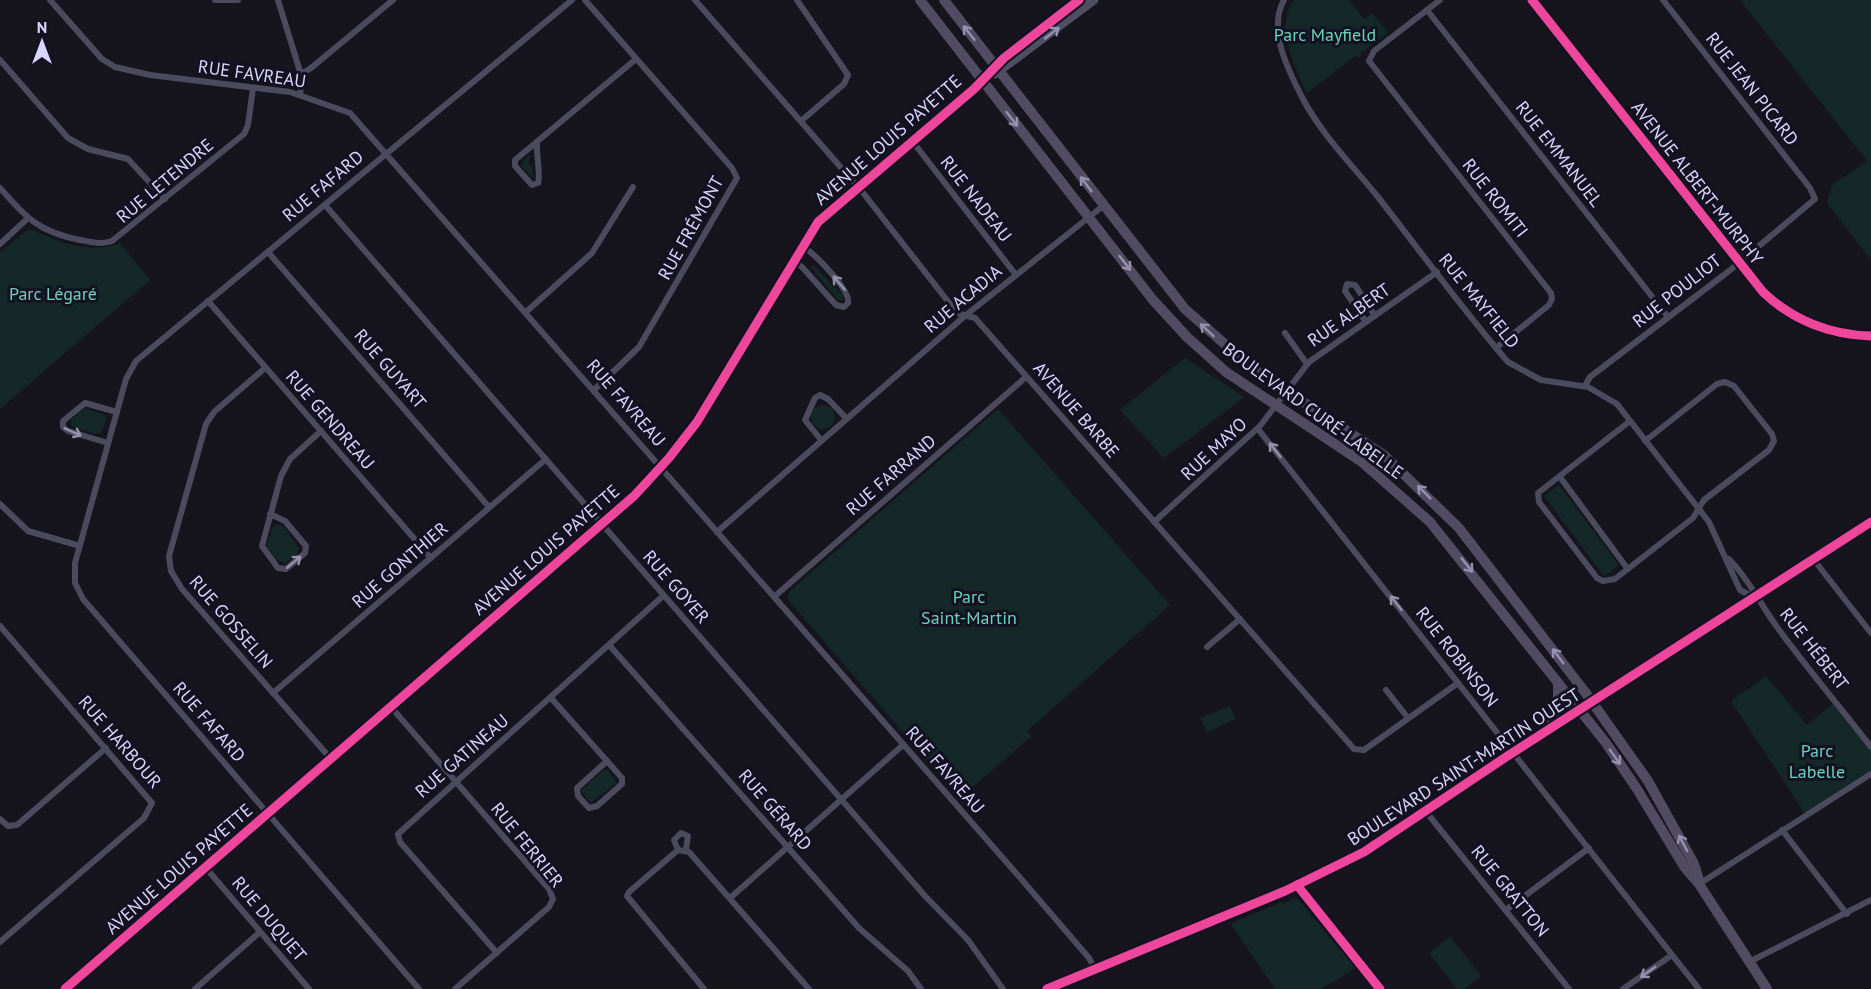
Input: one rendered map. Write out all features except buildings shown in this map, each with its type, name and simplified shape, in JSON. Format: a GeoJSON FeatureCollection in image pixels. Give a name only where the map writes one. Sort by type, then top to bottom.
{"type":"FeatureCollection","features":[{"type":"Feature","properties":{"kind":"main road","name":"BOULEVARD CURÉ-LABELLE"},"geometry":{"type":"LineString","coordinates":[[920,0],[1180,330],[1226,372],[1362,462],[1424,516],[1459,555],[1625,771],[1685,868],[1699,884],[1767,989]]}},
{"type":"Feature","properties":{"kind":"main road","name":"BOULEVARD CURÉ-LABELLE"},"geometry":{"type":"LineString","coordinates":[[944,0],[1103,206],[1192,316],[1238,357],[1377,449],[1435,502],[1476,550],[1592,703],[1665,808],[1694,864],[1699,884]]}},
{"type":"Feature","properties":{"kind":"main road"},"geometry":{"type":"LineString","coordinates":[[1548,731],[1558,706],[1558,683]]}},
{"type":"Feature","properties":{"kind":"street","name":"RUE FAVREAU"},"geometry":{"type":"LineString","coordinates":[[50,0],[102,59],[115,67],[150,75],[300,94],[351,113],[1066,930],[1095,969]]}},
{"type":"Feature","properties":{"kind":"street"},"geometry":{"type":"LineString","coordinates":[[215,0],[238,0]]}},
{"type":"Feature","properties":{"kind":"street"},"geometry":{"type":"LineString","coordinates":[[278,0],[301,74],[300,94]]}},
{"type":"Feature","properties":{"kind":"street"},"geometry":{"type":"LineString","coordinates":[[301,74],[393,0]]}},
{"type":"Feature","properties":{"kind":"street","name":"RUE FAFARD"},"geometry":{"type":"LineString","coordinates":[[419,989],[83,599],[74,578],[80,546],[108,443],[129,372],[136,361],[572,0]]}},
{"type":"Feature","properties":{"kind":"street","name":"RUE FRÉMONT"},"geometry":{"type":"LineString","coordinates":[[585,0],[732,168],[737,181],[639,347],[594,390]]}},
{"type":"Feature","properties":{"kind":"street","name":"AVENUE BARBE"},"geometry":{"type":"LineString","coordinates":[[695,0],[857,187],[957,313],[977,320],[1356,750],[1364,750],[1458,682]]}},
{"type":"Feature","properties":{"kind":"street"},"geometry":{"type":"LineString","coordinates":[[797,0],[848,75],[844,84],[801,121]]}},
{"type":"Feature","properties":{"kind":"street"},"geometry":{"type":"LineString","coordinates":[[997,69],[1079,0]]}},
{"type":"Feature","properties":{"kind":"street"},"geometry":{"type":"LineString","coordinates":[[997,69],[1094,0]]}},
{"type":"Feature","properties":{"kind":"street","name":"RUE MAYFIELD"},"geometry":{"type":"LineString","coordinates":[[1284,0],[1278,16],[1280,36],[1287,65],[1304,100],[1496,348],[1510,364],[1531,377],[1585,386],[1613,401],[1699,509],[1727,557],[1740,590],[1755,599]]}},
{"type":"Feature","properties":{"kind":"street"},"geometry":{"type":"LineString","coordinates":[[1427,10],[1440,0]]}},
{"type":"Feature","properties":{"kind":"street","name":"AVENUE ALBERT-MURPHY"},"geometry":{"type":"LineString","coordinates":[[1532,0],[1738,262],[1770,299],[1793,315],[1831,331],[1871,336]]}},
{"type":"Feature","properties":{"kind":"street","name":"RUE JEAN PICARD"},"geometry":{"type":"LineString","coordinates":[[1663,0],[1783,153],[1815,198]]}},
{"type":"Feature","properties":{"kind":"street","name":"RUE ROMITI"},"geometry":{"type":"LineString","coordinates":[[1427,10],[1370,57],[1371,65],[1551,293],[1552,299],[1549,305],[1496,348]]}},
{"type":"Feature","properties":{"kind":"street","name":"RUE EMMANUEL"},"geometry":{"type":"LineString","coordinates":[[1427,10],[1668,317]]}},
{"type":"Feature","properties":{"kind":"street"},"geometry":{"type":"LineString","coordinates":[[537,142],[536,162],[540,178],[538,183],[532,185],[514,163],[537,142],[636,59]]}},
{"type":"Feature","properties":{"kind":"street"},"geometry":{"type":"LineString","coordinates":[[0,60],[68,138],[88,149],[128,159],[165,199]]}},
{"type":"Feature","properties":{"kind":"street","name":"AVENUE LOUIS PAYETTE"},"geometry":{"type":"LineString","coordinates":[[65,989],[602,524],[661,467],[705,409],[818,222],[997,69]]}},
{"type":"Feature","properties":{"kind":"street","name":"RUE LETENDRE"},"geometry":{"type":"LineString","coordinates":[[0,188],[27,219],[51,233],[106,243],[117,239],[244,134],[249,125],[253,88]]}},
{"type":"Feature","properties":{"kind":"street","name":"RUE NADEAU"},"geometry":{"type":"LineString","coordinates":[[913,142],[1016,275]]}},
{"type":"Feature","properties":{"kind":"street"},"geometry":{"type":"LineString","coordinates":[[526,312],[592,253],[633,187]]}},
{"type":"Feature","properties":{"kind":"street","name":"RUE POULIOT"},"geometry":{"type":"LineString","coordinates":[[1585,386],[1590,377],[1811,204],[1815,198]]}},
{"type":"Feature","properties":{"kind":"street","name":"RUE GOYER"},"geometry":{"type":"LineString","coordinates":[[325,205],[925,896],[968,940],[1003,989]]}},
{"type":"Feature","properties":{"kind":"street","name":"RUE ACADIA"},"geometry":{"type":"LineString","coordinates":[[717,532],[966,315],[1103,206]]}},
{"type":"Feature","properties":{"kind":"street"},"geometry":{"type":"LineString","coordinates":[[0,244],[27,219]]}},
{"type":"Feature","properties":{"kind":"street"},"geometry":{"type":"LineString","coordinates":[[793,260],[836,305],[844,307],[849,303],[846,291],[802,246]]}},
{"type":"Feature","properties":{"kind":"street","name":"RUE GUYART"},"geometry":{"type":"LineString","coordinates":[[268,252],[489,507]]}},
{"type":"Feature","properties":{"kind":"street","name":"RUE ALBERT"},"geometry":{"type":"LineString","coordinates":[[1287,391],[1307,364],[1437,272]]}},
{"type":"Feature","properties":{"kind":"street"},"geometry":{"type":"LineString","coordinates":[[1366,322],[1345,291],[1347,284],[1355,285],[1375,316]]}},
{"type":"Feature","properties":{"kind":"street","name":"RUE GENDREAU"},"geometry":{"type":"LineString","coordinates":[[208,301],[431,558]]}},
{"type":"Feature","properties":{"kind":"street"},"geometry":{"type":"LineString","coordinates":[[1285,333],[1307,364]]}},
{"type":"Feature","properties":{"kind":"street","name":"RUE GOSSELIN"},"geometry":{"type":"LineString","coordinates":[[265,368],[218,409],[206,424],[171,544],[169,560],[171,571],[178,584],[331,759]]}},
{"type":"Feature","properties":{"kind":"street","name":"RUE FARRAND"},"geometry":{"type":"LineString","coordinates":[[775,596],[1026,377]]}},
{"type":"Feature","properties":{"kind":"street"},"geometry":{"type":"LineString","coordinates":[[1630,421],[1538,493],[1539,502],[1597,578],[1603,581],[1615,579],[1693,518],[1704,500],[1769,450],[1774,441],[1772,434],[1734,386],[1725,382],[1718,384],[1645,441]]}},
{"type":"Feature","properties":{"kind":"street","name":"RUE MAYO"},"geometry":{"type":"LineString","coordinates":[[1154,522],[1258,429],[1287,391]]}},
{"type":"Feature","properties":{"kind":"street"},"geometry":{"type":"LineString","coordinates":[[821,440],[805,418],[815,398],[820,395],[828,399],[846,418]]}},
{"type":"Feature","properties":{"kind":"street"},"geometry":{"type":"LineString","coordinates":[[108,443],[68,431],[63,427],[63,421],[86,403],[117,412]]}},
{"type":"Feature","properties":{"kind":"street","name":"RUE ROBINSON"},"geometry":{"type":"LineString","coordinates":[[1258,429],[1699,989]]}},
{"type":"Feature","properties":{"kind":"street"},"geometry":{"type":"LineString","coordinates":[[270,514],[285,521],[306,546],[305,553],[286,569],[278,568],[262,548],[270,514],[286,464],[321,431]]}},
{"type":"Feature","properties":{"kind":"street","name":"RUE GONTHIER"},"geometry":{"type":"LineString","coordinates":[[273,693],[546,459]]}},
{"type":"Feature","properties":{"kind":"street"},"geometry":{"type":"LineString","coordinates":[[1560,477],[1627,568]]}},
{"type":"Feature","properties":{"kind":"street"},"geometry":{"type":"LineString","coordinates":[[0,504],[28,531],[80,546]]}},
{"type":"Feature","properties":{"kind":"street","name":"BOULEVARD SAINT-MARTIN OUEST"},"geometry":{"type":"LineString","coordinates":[[1047,989],[1297,885],[1364,852],[1871,522]]}},
{"type":"Feature","properties":{"kind":"street","name":"RUE MAYFIELD"},"geometry":{"type":"LineString","coordinates":[[1727,557],[1741,571],[1755,599]]}},
{"type":"Feature","properties":{"kind":"street"},"geometry":{"type":"LineString","coordinates":[[1814,560],[1871,633]]}},
{"type":"Feature","properties":{"kind":"street","name":"RUE GATINEAU"},"geometry":{"type":"LineString","coordinates":[[496,953],[398,837],[403,828],[610,646],[663,596]]}},
{"type":"Feature","properties":{"kind":"street","name":"RUE HÉBERT"},"geometry":{"type":"LineString","coordinates":[[1755,599],[1871,747]]}},
{"type":"Feature","properties":{"kind":"street"},"geometry":{"type":"LineString","coordinates":[[1207,647],[1240,619]]}},
{"type":"Feature","properties":{"kind":"street","name":"RUE HARBOUR"},"geometry":{"type":"LineString","coordinates":[[0,626],[151,800],[152,808],[144,818],[0,941]]}},
{"type":"Feature","properties":{"kind":"street","name":"RUE GÉRARD"},"geometry":{"type":"LineString","coordinates":[[610,646],[859,928],[906,969],[921,989]]}},
{"type":"Feature","properties":{"kind":"street"},"geometry":{"type":"LineString","coordinates":[[1386,690],[1408,718]]}},
{"type":"Feature","properties":{"kind":"street"},"geometry":{"type":"LineString","coordinates":[[551,698],[607,761],[622,778],[622,784],[597,806],[589,808],[578,796],[577,788],[607,761]]}},
{"type":"Feature","properties":{"kind":"street","name":"RUE FERRIER"},"geometry":{"type":"LineString","coordinates":[[391,707],[553,896],[549,908],[455,989]]}},
{"type":"Feature","properties":{"kind":"street"},"geometry":{"type":"LineString","coordinates":[[729,898],[903,745]]}},
{"type":"Feature","properties":{"kind":"street"},"geometry":{"type":"LineString","coordinates":[[0,819],[8,826],[17,825],[106,748]]}},
{"type":"Feature","properties":{"kind":"street"},"geometry":{"type":"LineString","coordinates":[[1699,884],[1871,774]]}},
{"type":"Feature","properties":{"kind":"street","name":"RUE GRATTON"},"geometry":{"type":"LineString","coordinates":[[1427,813],[1569,989]]}},
{"type":"Feature","properties":{"kind":"street"},"geometry":{"type":"LineString","coordinates":[[1782,830],[1847,914]]}},
{"type":"Feature","properties":{"kind":"street"},"geometry":{"type":"LineString","coordinates":[[1506,910],[1589,848]]}},
{"type":"Feature","properties":{"kind":"street"},"geometry":{"type":"LineString","coordinates":[[704,989],[628,898],[629,892],[682,850],[729,898],[809,989]]}},
{"type":"Feature","properties":{"kind":"street","name":"RUE DUQUET"},"geometry":{"type":"LineString","coordinates":[[206,868],[309,989]]}},
{"type":"Feature","properties":{"kind":"street"},"geometry":{"type":"LineString","coordinates":[[1297,885],[1380,989]]}},
{"type":"Feature","properties":{"kind":"street"},"geometry":{"type":"LineString","coordinates":[[1749,962],[1871,900]]}},
{"type":"Feature","properties":{"kind":"street"},"geometry":{"type":"LineString","coordinates":[[195,989],[260,932]]}},
{"type":"Feature","properties":{"kind":"street"},"geometry":{"type":"LineString","coordinates":[[1623,989],[1672,955]]}},
{"type":"Feature","properties":{"kind":"green space","name":"Parc Mayfield"},"geometry":{"type":"Polygon","coordinates":[[[1294,0],[1349,0],[1364,19],[1372,13],[1388,32],[1361,53],[1360,58],[1355,56],[1307,93],[1292,59],[1286,34],[1288,10],[1294,0]]]}},
{"type":"Feature","properties":{"kind":"green space"},"geometry":{"type":"Polygon","coordinates":[[[1740,0],[1871,0],[1871,260],[1827,203],[1832,185],[1867,161],[1740,0]]]}},
{"type":"Feature","properties":{"kind":"green space"},"geometry":{"type":"Polygon","coordinates":[[[530,156],[528,165],[531,165],[534,179],[520,165],[530,156]]]}},
{"type":"Feature","properties":{"kind":"green space","name":"Parc Légaré"},"geometry":{"type":"Polygon","coordinates":[[[29,229],[76,246],[94,248],[120,243],[150,280],[0,409],[0,252],[29,229]]]}},
{"type":"Feature","properties":{"kind":"green space"},"geometry":{"type":"Polygon","coordinates":[[[813,265],[843,296],[843,301],[838,300],[815,273],[815,270],[811,269],[813,265]]]}},
{"type":"Feature","properties":{"kind":"green space"},"geometry":{"type":"Polygon","coordinates":[[[1185,358],[1244,397],[1164,458],[1120,410],[1185,358]]]}},
{"type":"Feature","properties":{"kind":"green space"},"geometry":{"type":"Polygon","coordinates":[[[823,405],[828,406],[834,412],[834,422],[828,428],[823,429],[818,428],[812,422],[811,417],[812,412],[818,406],[823,405]]]}},
{"type":"Feature","properties":{"kind":"green space"},"geometry":{"type":"Polygon","coordinates":[[[84,408],[105,415],[106,420],[101,433],[95,434],[71,426],[72,419],[84,408]]]}},
{"type":"Feature","properties":{"kind":"green space","name":"Parc Saint-Martin"},"geometry":{"type":"Polygon","coordinates":[[[998,409],[1170,605],[1027,731],[1032,736],[960,798],[789,601],[788,596],[791,590],[998,409]]]}},
{"type":"Feature","properties":{"kind":"green space"},"geometry":{"type":"Polygon","coordinates":[[[1559,485],[1619,565],[1604,576],[1544,496],[1559,485]]]}},
{"type":"Feature","properties":{"kind":"green space"},"geometry":{"type":"Polygon","coordinates":[[[277,524],[283,526],[299,548],[297,554],[285,563],[277,560],[267,547],[269,537],[272,536],[270,535],[272,528],[277,524]]]}},
{"type":"Feature","properties":{"kind":"green space","name":"Parc Labelle"},"geometry":{"type":"Polygon","coordinates":[[[1766,676],[1807,725],[1836,701],[1871,747],[1871,774],[1806,815],[1731,701],[1766,676]]]}},
{"type":"Feature","properties":{"kind":"green space"},"geometry":{"type":"Polygon","coordinates":[[[1230,706],[1236,719],[1207,732],[1200,718],[1230,706]]]}},
{"type":"Feature","properties":{"kind":"green space"},"geometry":{"type":"Polygon","coordinates":[[[604,770],[608,770],[617,783],[590,803],[581,790],[604,770]]]}},
{"type":"Feature","properties":{"kind":"green space"},"geometry":{"type":"Polygon","coordinates":[[[1296,897],[1356,968],[1321,989],[1275,989],[1232,926],[1232,923],[1296,897]]]}},
{"type":"Feature","properties":{"kind":"green space"},"geometry":{"type":"Polygon","coordinates":[[[1450,936],[1481,976],[1465,989],[1457,989],[1429,953],[1450,936]]]}},
{"type":"Feature","properties":{"kind":"cycle path"},"geometry":{"type":"LineString","coordinates":[[65,989],[634,496],[669,458],[697,422],[818,222],[974,89],[1004,58],[1079,0]]}},
{"type":"Feature","properties":{"kind":"cycle path"},"geometry":{"type":"LineString","coordinates":[[1532,0],[1763,292],[1786,311],[1812,324],[1841,333],[1871,336]]}},
{"type":"Feature","properties":{"kind":"cycle path"},"geometry":{"type":"LineString","coordinates":[[1047,989],[1285,891],[1364,852],[1506,757],[1871,522]]}},
{"type":"Feature","properties":{"kind":"cycle path"},"geometry":{"type":"LineString","coordinates":[[1297,885],[1380,989]]}}]}
